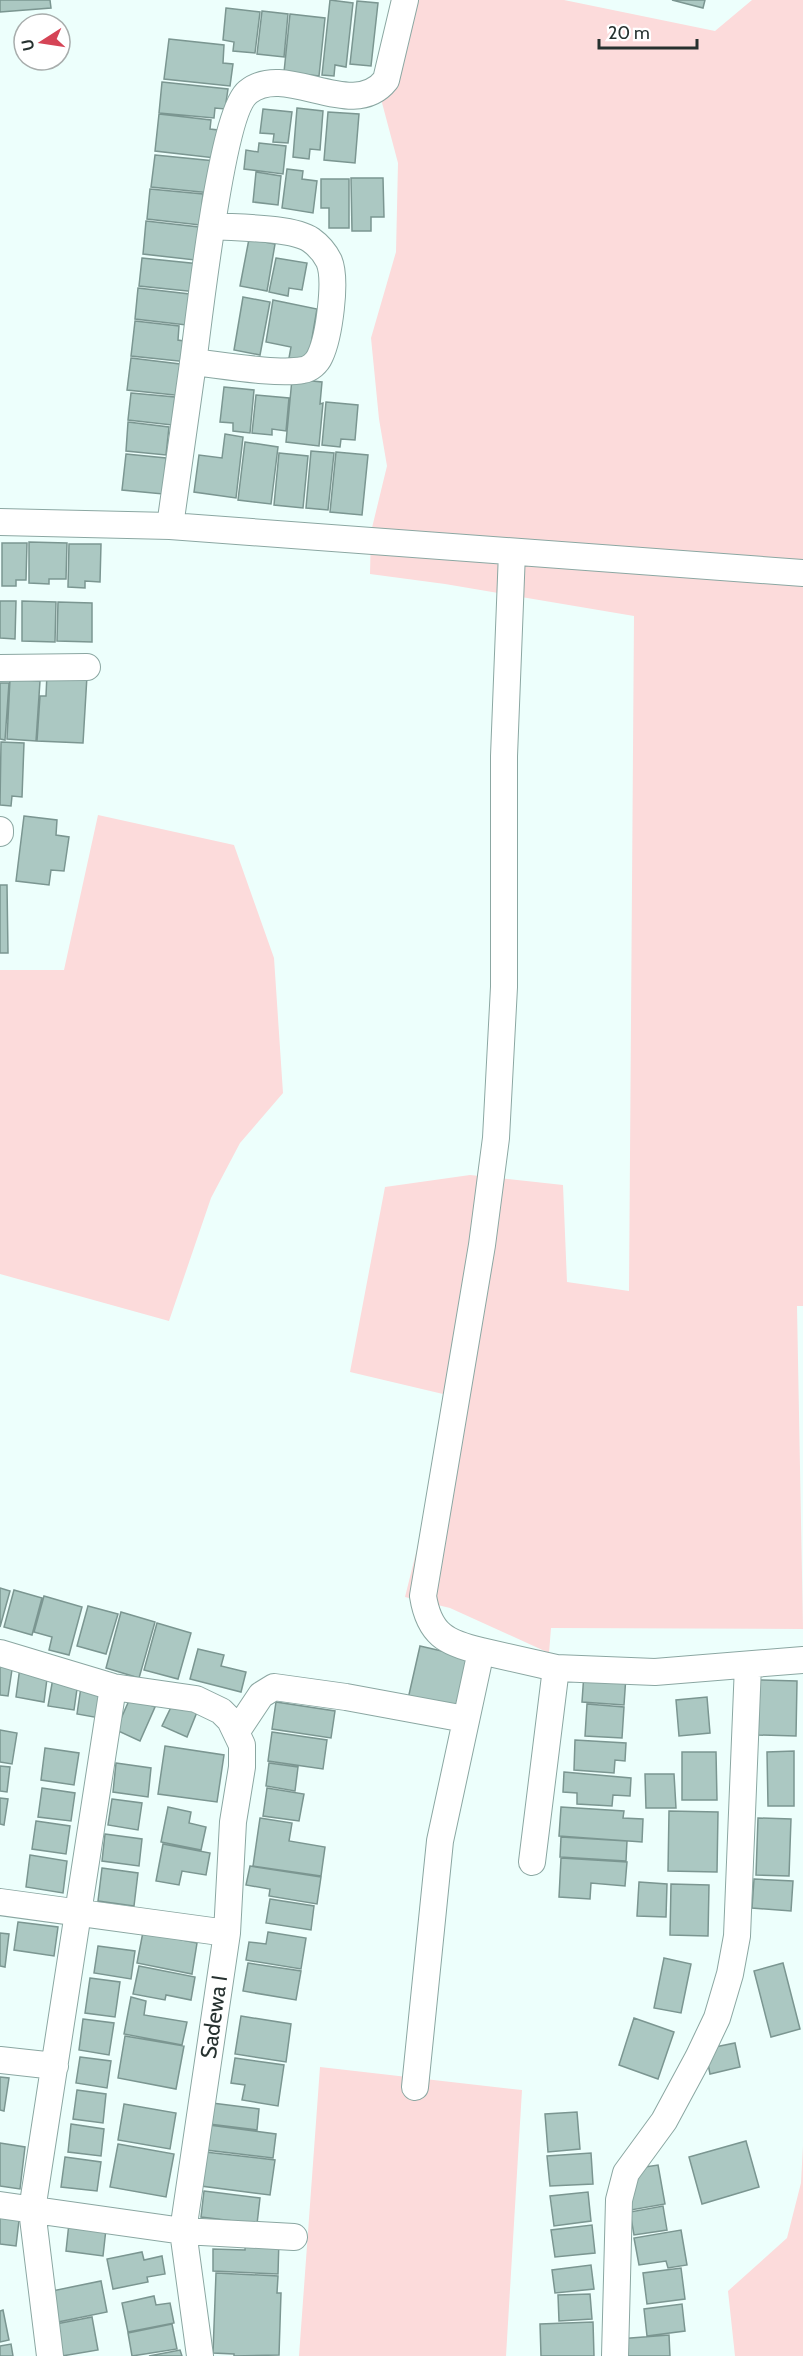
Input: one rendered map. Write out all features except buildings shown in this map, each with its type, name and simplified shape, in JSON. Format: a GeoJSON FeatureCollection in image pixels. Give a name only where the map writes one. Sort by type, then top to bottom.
{"type":"FeatureCollection","features":[{"type":"Feature","properties":{"kind":"street"},"geometry":{"type":"LineString","coordinates":[[170,526],[212,225],[228,137],[240,101],[261,86],[277,83],[341,95],[364,94],[380,87],[386,80],[405,0]]}},
{"type":"Feature","properties":{"kind":"street"},"geometry":{"type":"LineString","coordinates":[[193,362],[278,370],[310,368],[320,356],[332,300],[333,278],[329,262],[312,241],[301,235],[285,232],[212,225]]}},
{"type":"Feature","properties":{"kind":"street"},"geometry":{"type":"LineString","coordinates":[[0,522],[170,526],[803,573]]}},
{"type":"Feature","properties":{"kind":"street"},"geometry":{"type":"LineString","coordinates":[[512,552],[504,756],[504,987],[496,1138],[480,1257],[423,1596],[426,1614],[433,1628],[444,1638],[462,1647],[556,1668],[655,1672],[803,1660]]}},
{"type":"Feature","properties":{"kind":"street"},"geometry":{"type":"LineString","coordinates":[[0,668],[87,667]]}},
{"type":"Feature","properties":{"kind":"street"},"geometry":{"type":"LineString","coordinates":[[415,2086],[440,1841],[481,1651]]}},
{"type":"Feature","properties":{"kind":"street"},"geometry":{"type":"LineString","coordinates":[[0,1653],[113,1688],[196,1700],[221,1711],[237,1731],[261,1695],[274,1687],[346,1697],[465,1719]]}},
{"type":"Feature","properties":{"kind":"street"},"geometry":{"type":"LineString","coordinates":[[615,2356],[619,2200],[626,2173],[664,2121],[698,2058],[717,2018],[730,1974],[737,1936],[748,1665]]}},
{"type":"Feature","properties":{"kind":"street"},"geometry":{"type":"LineString","coordinates":[[532,1862],[556,1668]]}},
{"type":"Feature","properties":{"kind":"street"},"geometry":{"type":"LineString","coordinates":[[50,2356],[32,2210],[113,1688]]}},
{"type":"Feature","properties":{"kind":"street","name":"Sadewa I"},"geometry":{"type":"LineString","coordinates":[[200,2356],[183,2231],[227,1933],[234,1822],[242,1767],[242,1745],[237,1731]]}},
{"type":"Feature","properties":{"kind":"street"},"geometry":{"type":"LineString","coordinates":[[0,1902],[227,1933]]}},
{"type":"Feature","properties":{"kind":"street"},"geometry":{"type":"LineString","coordinates":[[0,2060],[54,2066]]}},
{"type":"Feature","properties":{"kind":"street"},"geometry":{"type":"LineString","coordinates":[[0,2205],[183,2231],[294,2237]]}},
{"type":"Feature","properties":{"kind":"shaded area"},"geometry":{"type":"Polygon","coordinates":[[[415,0],[564,0],[715,31],[752,0],[803,0],[803,1306],[797,1306],[803,1629],[551,1628],[549,1653],[450,1608],[405,1597],[421,1533],[443,1394],[350,1372],[385,1187],[470,1175],[563,1185],[567,1282],[629,1291],[634,616],[445,584],[370,574],[371,532],[387,466],[379,419],[371,338],[396,252],[398,163],[381,99],[408,48],[415,0]]]}},
{"type":"Feature","properties":{"kind":"shaded area"},"geometry":{"type":"Polygon","coordinates":[[[98,815],[234,845],[274,958],[283,1093],[240,1143],[211,1198],[169,1321],[0,1274],[0,970],[64,970],[98,815]]]}},
{"type":"Feature","properties":{"kind":"shaded area"},"geometry":{"type":"Polygon","coordinates":[[[320,2067],[522,2090],[506,2356],[299,2356],[320,2067]]]}},
{"type":"Feature","properties":{"kind":"shaded area"},"geometry":{"type":"Polygon","coordinates":[[[803,2146],[803,2356],[735,2356],[728,2291],[787,2238],[801,2183],[803,2146]]]}}]}
